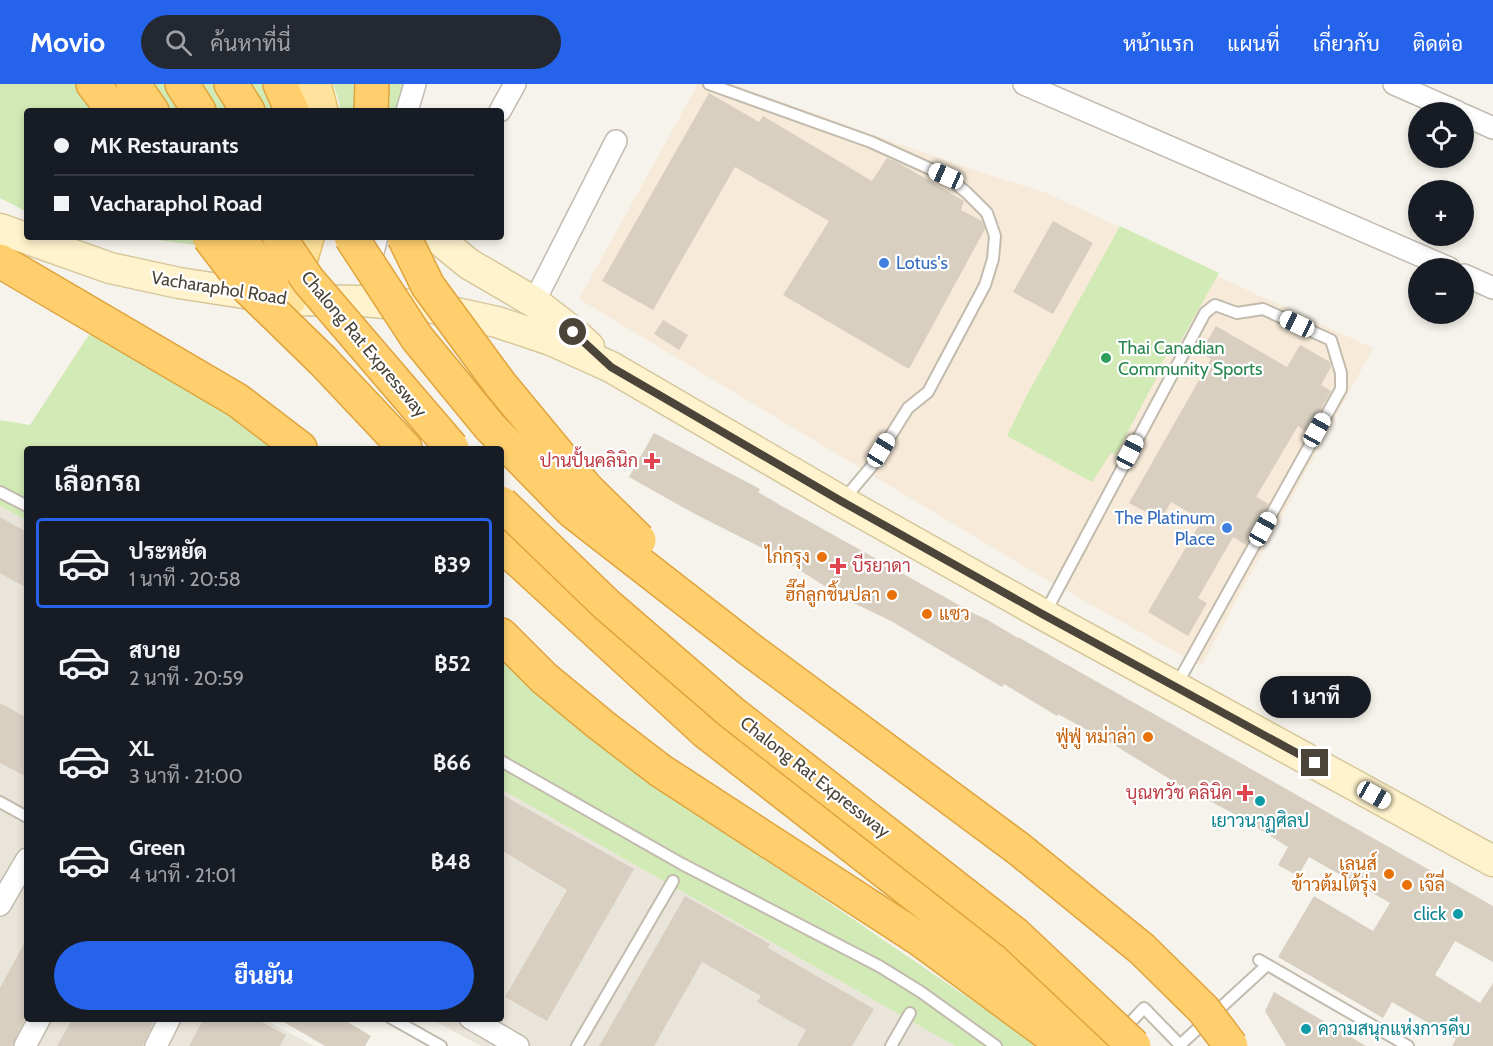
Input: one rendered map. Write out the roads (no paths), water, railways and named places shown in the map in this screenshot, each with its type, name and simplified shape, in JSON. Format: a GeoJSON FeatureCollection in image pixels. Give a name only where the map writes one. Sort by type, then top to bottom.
{"type":"FeatureCollection","features":[{"type":"Feature","properties":{"kind":"highway"},"geometry":{"type":"LineString","coordinates":[[93,84],[112,108]]}},
{"type":"Feature","properties":{"kind":"highway"},"geometry":{"type":"LineString","coordinates":[[134,84],[150,108]]}},
{"type":"Feature","properties":{"kind":"highway"},"geometry":{"type":"LineString","coordinates":[[182,84],[197,108]]}},
{"type":"Feature","properties":{"kind":"highway"},"geometry":{"type":"LineString","coordinates":[[231,84],[246,108]]}},
{"type":"Feature","properties":{"kind":"highway"},"geometry":{"type":"LineString","coordinates":[[280,84],[291,108]]}},
{"type":"Feature","properties":{"kind":"highway"},"geometry":{"type":"LineString","coordinates":[[371,108],[372,84]]}},
{"type":"Feature","properties":{"kind":"highway"},"geometry":{"type":"LineString","coordinates":[[211,240],[248,288],[324,361]]}},
{"type":"Feature","properties":{"kind":"highway","name":"Chalong Rat Expressway"},"geometry":{"type":"LineString","coordinates":[[240,240],[324,361],[403,446]]}},
{"type":"Feature","properties":{"kind":"highway","name":"Chalong Rat Expressway"},"geometry":{"type":"LineString","coordinates":[[281,240],[308,280],[450,446]]}},
{"type":"Feature","properties":{"kind":"highway"},"geometry":{"type":"LineString","coordinates":[[358,240],[417,338],[490,427],[572,511],[752,651],[1019,849],[1134,942],[1204,1010],[1231,1046]]}},
{"type":"Feature","properties":{"kind":"highway"},"geometry":{"type":"LineString","coordinates":[[406,240],[435,295],[500,384],[586,488],[752,651]]}},
{"type":"Feature","properties":{"kind":"highway"},"geometry":{"type":"LineString","coordinates":[[0,261],[237,400],[297,446]]}},
{"type":"Feature","properties":{"kind":"highway","name":"Chalong Rat Expressway"},"geometry":{"type":"LineString","coordinates":[[504,506],[607,605],[731,712],[1015,934],[1134,1046]]}},
{"type":"Feature","properties":{"kind":"highway","name":"Chalong Rat Expressway"},"geometry":{"type":"LineString","coordinates":[[504,547],[706,732],[1000,961],[1072,1025],[1092,1046]]}},
{"type":"Feature","properties":{"kind":"highway"},"geometry":{"type":"LineString","coordinates":[[504,638],[544,678],[661,771],[921,940],[1065,1046]]}},
{"type":"Feature","properties":{"kind":"main road"},"geometry":{"type":"LineString","coordinates":[[314,84],[320,108]]}},
{"type":"Feature","properties":{"kind":"main road","name":"Vacharaphol Road"},"geometry":{"type":"LineString","coordinates":[[0,229],[24,238]]}},
{"type":"Feature","properties":{"kind":"main road","name":"Vacharaphol Road"},"geometry":{"type":"LineString","coordinates":[[31,240],[110,268],[179,283],[289,300],[361,301],[424,306],[497,322],[551,340],[611,367],[841,501],[1044,615],[1493,861]]}},
{"type":"Feature","properties":{"kind":"main road"},"geometry":{"type":"LineString","coordinates":[[289,300],[306,240]]}},
{"type":"Feature","properties":{"kind":"main road"},"geometry":{"type":"LineString","coordinates":[[440,240],[469,264],[534,302],[573,332],[611,367]]}},
{"type":"Feature","properties":{"kind":"street"},"geometry":{"type":"LineString","coordinates":[[408,108],[415,84]]}},
{"type":"Feature","properties":{"kind":"street"},"geometry":{"type":"LineString","coordinates":[[502,108],[515,84]]}},
{"type":"Feature","properties":{"kind":"street"},"geometry":{"type":"LineString","coordinates":[[1024,84],[1426,258]]}},
{"type":"Feature","properties":{"kind":"street"},"geometry":{"type":"LineString","coordinates":[[1394,84],[1435,102]]}},
{"type":"Feature","properties":{"kind":"street"},"geometry":{"type":"LineString","coordinates":[[1474,119],[1493,128]]}},
{"type":"Feature","properties":{"kind":"street"},"geometry":{"type":"LineString","coordinates":[[534,302],[616,141]]}},
{"type":"Feature","properties":{"kind":"street"},"geometry":{"type":"LineString","coordinates":[[357,240],[361,301]]}},
{"type":"Feature","properties":{"kind":"street"},"geometry":{"type":"LineString","coordinates":[[1474,279],[1493,288]]}},
{"type":"Feature","properties":{"kind":"street"},"geometry":{"type":"LineString","coordinates":[[0,905],[24,864]]}},
{"type":"Feature","properties":{"kind":"street"},"geometry":{"type":"LineString","coordinates":[[25,1046],[38,1022]]}},
{"type":"Feature","properties":{"kind":"street"},"geometry":{"type":"LineString","coordinates":[[156,1046],[168,1022]]}},
{"type":"Feature","properties":{"kind":"street"},"geometry":{"type":"LineString","coordinates":[[477,1022],[518,1046]]}},
{"type":"Feature","properties":{"kind":"lane"},"geometry":{"type":"LineString","coordinates":[[709,84],[871,142],[946,176],[987,213],[995,236],[993,259],[985,285],[928,392],[908,408],[871,467],[841,501]]}},
{"type":"Feature","properties":{"kind":"lane"},"geometry":{"type":"LineString","coordinates":[[1044,615],[1205,313],[1215,305],[1237,313],[1263,309],[1331,340],[1341,373],[1341,389],[1176,686]]}},
{"type":"Feature","properties":{"kind":"lane"},"geometry":{"type":"LineString","coordinates":[[0,492],[24,504]]}},
{"type":"Feature","properties":{"kind":"lane"},"geometry":{"type":"LineString","coordinates":[[504,763],[682,864],[879,966],[921,992],[996,1046]]}},
{"type":"Feature","properties":{"kind":"lane"},"geometry":{"type":"LineString","coordinates":[[0,802],[24,815]]}},
{"type":"Feature","properties":{"kind":"lane"},"geometry":{"type":"LineString","coordinates":[[577,1046],[673,881]]}},
{"type":"Feature","properties":{"kind":"lane"},"geometry":{"type":"LineString","coordinates":[[1108,1046],[1144,1008],[1180,1045],[1263,962],[1408,1046]]}},
{"type":"Feature","properties":{"kind":"lane"},"geometry":{"type":"LineString","coordinates":[[891,1046],[910,1013]]}},
{"type":"Feature","properties":{"kind":"lane"},"geometry":{"type":"LineString","coordinates":[[398,1022],[441,1046]]}},
{"type":"Feature","properties":{"kind":"place","name":"Lotus's"},"geometry":{"type":"Point","coordinates":[884,263]}},
{"type":"Feature","properties":{"kind":"place","name":"Thai Canadian Community Sports"},"geometry":{"type":"Point","coordinates":[1106,358]}},
{"type":"Feature","properties":{"kind":"place","name":"ปานปั้นคลินิก"},"geometry":{"type":"Point","coordinates":[652,461]}},
{"type":"Feature","properties":{"kind":"place","name":"The Platinum Place"},"geometry":{"type":"Point","coordinates":[1227,528]}},
{"type":"Feature","properties":{"kind":"place","name":"ไก่กรุง"},"geometry":{"type":"Point","coordinates":[822,557]}},
{"type":"Feature","properties":{"kind":"place","name":"บีรยาดา"},"geometry":{"type":"Point","coordinates":[838,566]}},
{"type":"Feature","properties":{"kind":"place","name":"ฮี๊กี่ลูกชิ้นปลา"},"geometry":{"type":"Point","coordinates":[892,595]}},
{"type":"Feature","properties":{"kind":"place","name":"แซว"},"geometry":{"type":"Point","coordinates":[927,614]}},
{"type":"Feature","properties":{"kind":"place","name":"ฟู่ฟู่ หม่าล่า"},"geometry":{"type":"Point","coordinates":[1148,737]}},
{"type":"Feature","properties":{"kind":"place","name":"บุณทวัช คลินิค"},"geometry":{"type":"Point","coordinates":[1245,793]}},
{"type":"Feature","properties":{"kind":"place","name":"เยาวนาฏศิลป"},"geometry":{"type":"Point","coordinates":[1260,801]}},
{"type":"Feature","properties":{"kind":"place","name":"เลนส์ ข้าวต้มโต้รุ่ง"},"geometry":{"type":"Point","coordinates":[1389,874]}},
{"type":"Feature","properties":{"kind":"place","name":"เจ๊ลี่"},"geometry":{"type":"Point","coordinates":[1407,885]}},
{"type":"Feature","properties":{"kind":"place","name":"click"},"geometry":{"type":"Point","coordinates":[1458,914]}},
{"type":"Feature","properties":{"kind":"place","name":"ความสนุกแห่งการคีบ"},"geometry":{"type":"Point","coordinates":[1306,1029]}}]}
